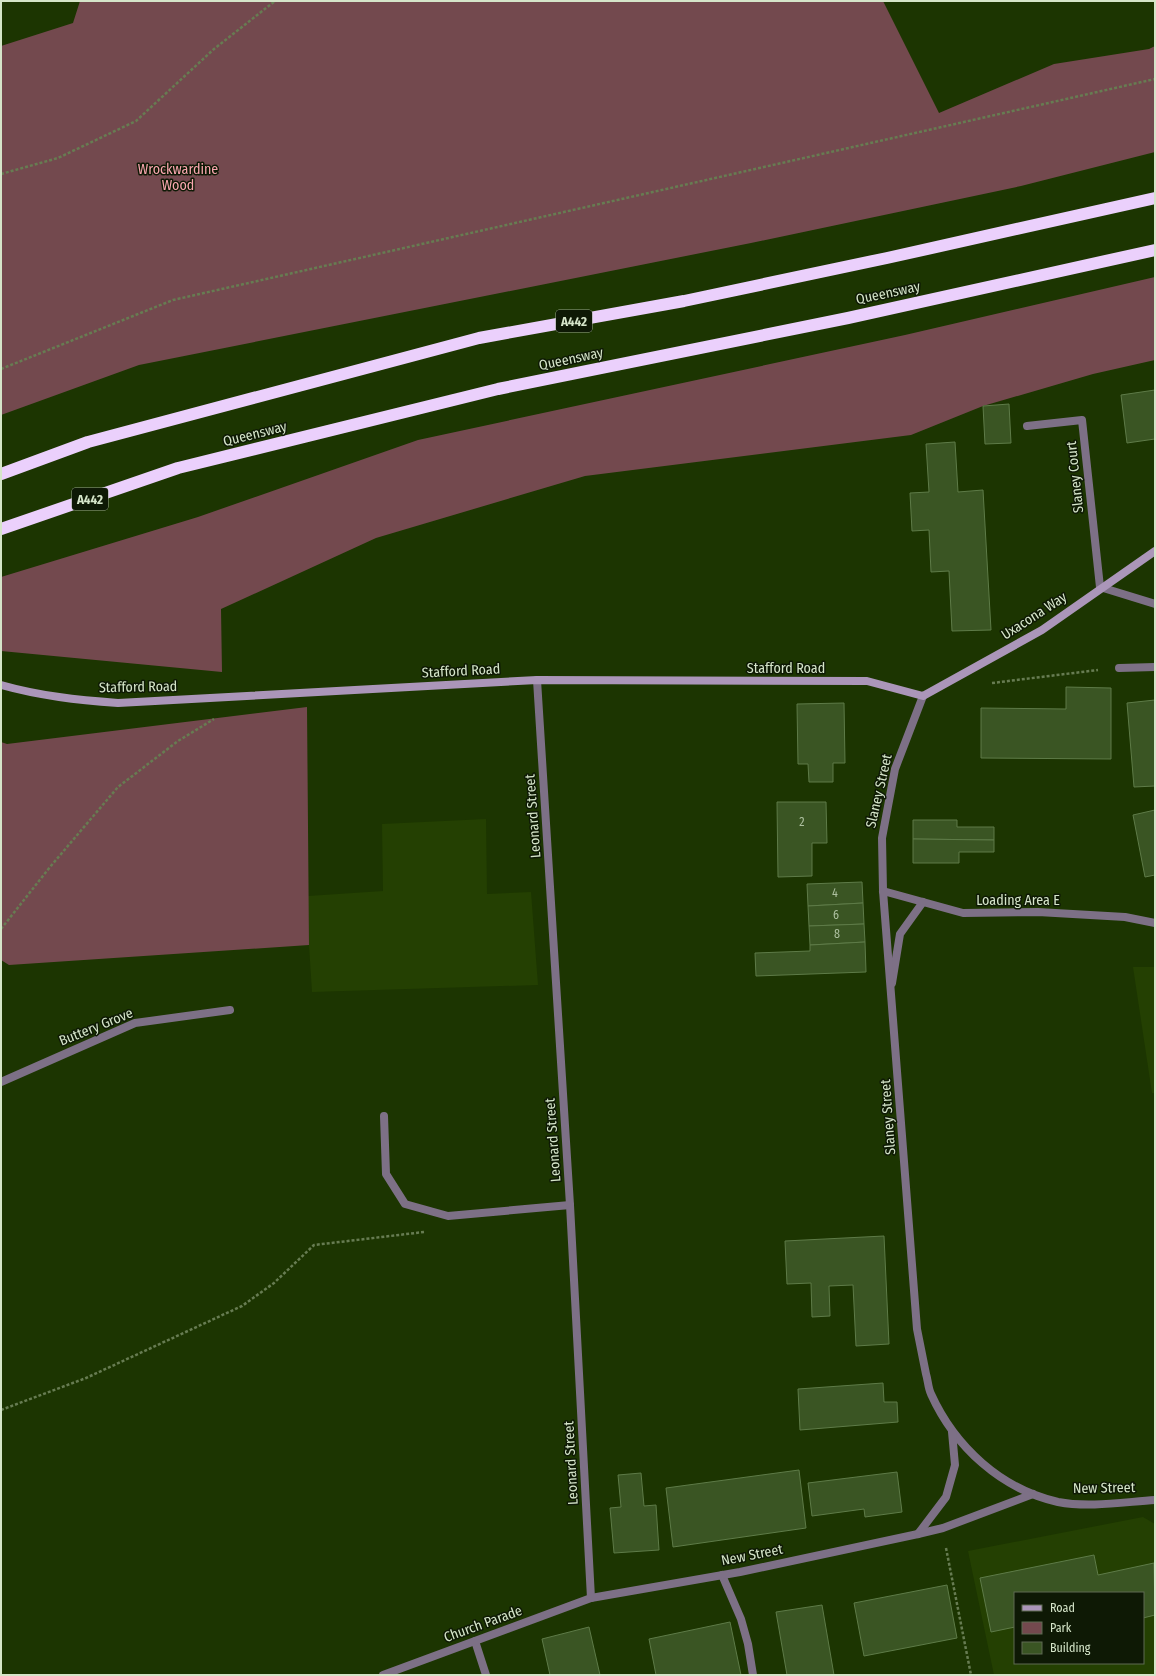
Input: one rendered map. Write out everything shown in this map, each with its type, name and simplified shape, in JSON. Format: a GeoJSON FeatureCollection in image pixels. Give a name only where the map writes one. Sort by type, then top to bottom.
{"type":"FeatureCollection","features":[{"type":"Feature","properties":{"kind":"highway","name":"A442"},"geometry":{"type":"LineString","coordinates":[[1,474],[88,442],[479,338],[692,299],[1155,198]]}},
{"type":"Feature","properties":{"kind":"highway","name":"Queensway"},"geometry":{"type":"LineString","coordinates":[[1,529],[178,468],[498,389],[848,318],[1155,250]]}},
{"type":"Feature","properties":{"kind":"street","name":"Slaney Court"},"geometry":{"type":"LineString","coordinates":[[1027,426],[1082,420],[1100,588]]}},
{"type":"Feature","properties":{"kind":"street","name":"Uxacona Way"},"geometry":{"type":"LineString","coordinates":[[923,696],[1042,630],[1155,551]]}},
{"type":"Feature","properties":{"kind":"street"},"geometry":{"type":"LineString","coordinates":[[1100,588],[1155,604]]}},
{"type":"Feature","properties":{"kind":"street"},"geometry":{"type":"LineString","coordinates":[[1119,668],[1155,666]]}},
{"type":"Feature","properties":{"kind":"street","name":"Stafford Road"},"geometry":{"type":"LineString","coordinates":[[1,685],[22,691],[66,699],[118,702],[537,680],[867,681],[923,696]]}},
{"type":"Feature","properties":{"kind":"street","name":"Leonard Street"},"geometry":{"type":"LineString","coordinates":[[537,680],[570,1205],[591,1598]]}},
{"type":"Feature","properties":{"kind":"street","name":"Slaney Street"},"geometry":{"type":"LineString","coordinates":[[923,696],[895,768],[882,838],[883,891],[917,1329],[930,1393],[952,1432],[967,1449],[1006,1482],[1033,1494]]}},
{"type":"Feature","properties":{"kind":"street","name":"Loading Area E"},"geometry":{"type":"LineString","coordinates":[[883,891],[962,913],[1038,912],[1125,917],[1155,923]]}},
{"type":"Feature","properties":{"kind":"street"},"geometry":{"type":"LineString","coordinates":[[891,986],[900,934],[923,902]]}},
{"type":"Feature","properties":{"kind":"street","name":"Buttery Grove"},"geometry":{"type":"LineString","coordinates":[[1,1082],[135,1023],[230,1010]]}},
{"type":"Feature","properties":{"kind":"street"},"geometry":{"type":"LineString","coordinates":[[384,1116],[386,1174],[405,1204],[448,1216],[570,1205]]}},
{"type":"Feature","properties":{"kind":"street"},"geometry":{"type":"LineString","coordinates":[[918,1534],[946,1497],[955,1465],[952,1432]]}},
{"type":"Feature","properties":{"kind":"street","name":"New Street"},"geometry":{"type":"LineString","coordinates":[[591,1598],[722,1575],[918,1534],[942,1528],[1033,1494],[1059,1502],[1093,1504],[1155,1500]]}},
{"type":"Feature","properties":{"kind":"street"},"geometry":{"type":"LineString","coordinates":[[722,1575],[741,1619],[748,1644],[753,1675]]}},
{"type":"Feature","properties":{"kind":"street","name":"Church Parade"},"geometry":{"type":"LineString","coordinates":[[383,1675],[591,1598]]}},
{"type":"Feature","properties":{"kind":"street"},"geometry":{"type":"LineString","coordinates":[[475,1641],[486,1675]]}},
{"type":"Feature","properties":{"kind":"path"},"geometry":{"type":"LineString","coordinates":[[1,174],[58,158],[136,121],[214,49],[275,1]]}},
{"type":"Feature","properties":{"kind":"path"},"geometry":{"type":"LineString","coordinates":[[1,369],[173,300],[1155,79]]}},
{"type":"Feature","properties":{"kind":"path"},"geometry":{"type":"LineString","coordinates":[[973,668],[980,684],[1119,668]]}},
{"type":"Feature","properties":{"kind":"path"},"geometry":{"type":"LineString","coordinates":[[1,929],[50,867],[118,787],[178,741],[216,718]]}},
{"type":"Feature","properties":{"kind":"path"},"geometry":{"type":"LineString","coordinates":[[1,1410],[86,1378],[242,1306],[274,1283],[314,1245],[431,1232]]}},
{"type":"Feature","properties":{"kind":"path"},"geometry":{"type":"LineString","coordinates":[[942,1528],[970,1675]]}},
{"type":"Feature","properties":{"kind":"shaded area"},"geometry":{"type":"Polygon","coordinates":[[[486,819],[487,894],[531,892],[538,985],[312,992],[308,896],[383,891],[382,824],[486,819]]]}},
{"type":"Feature","properties":{"kind":"shaded area"},"geometry":{"type":"Polygon","coordinates":[[[1133,967],[1155,967],[1155,1093],[1152,1093],[1133,967]]]}},
{"type":"Feature","properties":{"kind":"shaded area"},"geometry":{"type":"Polygon","coordinates":[[[1143,1517],[1155,1524],[1155,1675],[994,1675],[968,1551],[1143,1517]]]}},
{"type":"Feature","properties":{"kind":"green space","name":"Wrockwardine Wood"},"geometry":{"type":"Polygon","coordinates":[[[80,1],[883,1],[939,113],[1054,64],[1149,49],[1155,46],[1155,152],[1021,186],[751,243],[139,365],[1,415],[1,46],[73,23],[80,1]]]}},
{"type":"Feature","properties":{"kind":"green space"},"geometry":{"type":"Polygon","coordinates":[[[1155,277],[1155,360],[1093,374],[983,406],[911,435],[585,476],[376,538],[221,609],[222,672],[1,651],[1,577],[198,517],[418,440],[905,335],[1155,277]]]}},
{"type":"Feature","properties":{"kind":"green space"},"geometry":{"type":"Polygon","coordinates":[[[307,707],[309,945],[9,965],[1,960],[1,742],[7,744],[307,707]]]}},
{"type":"Feature","properties":{"kind":"building"},"geometry":{"type":"Polygon","coordinates":[[[1155,390],[1155,439],[1127,443],[1121,395],[1155,390]]]}},
{"type":"Feature","properties":{"kind":"building"},"geometry":{"type":"Polygon","coordinates":[[[1009,404],[1011,443],[985,444],[983,406],[1009,404]]]}},
{"type":"Feature","properties":{"kind":"building"},"geometry":{"type":"Polygon","coordinates":[[[955,442],[958,492],[983,490],[991,630],[952,631],[949,571],[931,572],[929,530],[912,531],[910,493],[929,492],[926,444],[955,442]]]}},
{"type":"Feature","properties":{"kind":"building"},"geometry":{"type":"Polygon","coordinates":[[[1066,687],[1111,688],[1111,759],[981,758],[981,708],[1066,709],[1066,687]]]}},
{"type":"Feature","properties":{"kind":"building"},"geometry":{"type":"Polygon","coordinates":[[[1155,700],[1155,786],[1134,787],[1127,703],[1155,700]]]}},
{"type":"Feature","properties":{"kind":"building"},"geometry":{"type":"Polygon","coordinates":[[[844,703],[845,763],[833,763],[833,782],[809,782],[808,764],[798,764],[797,704],[844,703]]]}},
{"type":"Feature","properties":{"kind":"building"},"geometry":{"type":"Polygon","coordinates":[[[777,802],[826,802],[827,843],[812,843],[812,876],[778,877],[777,802]]]}},
{"type":"Feature","properties":{"kind":"building"},"geometry":{"type":"Polygon","coordinates":[[[1155,810],[1155,875],[1145,877],[1133,815],[1155,810]]]}},
{"type":"Feature","properties":{"kind":"building"},"geometry":{"type":"Polygon","coordinates":[[[913,820],[957,820],[957,827],[994,827],[994,840],[913,839],[913,820]]]}},
{"type":"Feature","properties":{"kind":"building"},"geometry":{"type":"Polygon","coordinates":[[[913,839],[994,840],[994,852],[959,852],[959,863],[913,863],[913,839]]]}},
{"type":"Feature","properties":{"kind":"building"},"geometry":{"type":"Polygon","coordinates":[[[862,882],[863,903],[808,906],[807,884],[862,882]]]}},
{"type":"Feature","properties":{"kind":"building"},"geometry":{"type":"Polygon","coordinates":[[[863,903],[864,924],[809,926],[808,906],[863,903]]]}},
{"type":"Feature","properties":{"kind":"building"},"geometry":{"type":"Polygon","coordinates":[[[864,924],[865,942],[810,945],[809,926],[864,924]]]}},
{"type":"Feature","properties":{"kind":"building"},"geometry":{"type":"Polygon","coordinates":[[[865,942],[866,972],[756,976],[755,953],[810,951],[810,945],[865,942]]]}},
{"type":"Feature","properties":{"kind":"building"},"geometry":{"type":"Polygon","coordinates":[[[884,1236],[889,1344],[856,1346],[853,1285],[829,1286],[830,1316],[812,1317],[811,1283],[787,1284],[785,1241],[884,1236]]]}},
{"type":"Feature","properties":{"kind":"building"},"geometry":{"type":"Polygon","coordinates":[[[883,1383],[884,1402],[897,1402],[898,1422],[800,1430],[798,1389],[883,1383]]]}},
{"type":"Feature","properties":{"kind":"building"},"geometry":{"type":"Polygon","coordinates":[[[799,1470],[806,1528],[673,1547],[666,1488],[799,1470]]]}},
{"type":"Feature","properties":{"kind":"building"},"geometry":{"type":"Polygon","coordinates":[[[897,1472],[902,1512],[865,1517],[864,1509],[812,1516],[808,1483],[897,1472]]]}},
{"type":"Feature","properties":{"kind":"building"},"geometry":{"type":"Polygon","coordinates":[[[641,1473],[644,1506],[656,1505],[659,1550],[614,1553],[610,1508],[621,1507],[618,1475],[641,1473]]]}},
{"type":"Feature","properties":{"kind":"building"},"geometry":{"type":"Polygon","coordinates":[[[1094,1555],[1098,1575],[1154,1563],[1155,1615],[1144,1618],[1144,1592],[1014,1592],[1014,1627],[991,1632],[980,1578],[1094,1555]]]}},
{"type":"Feature","properties":{"kind":"building"},"geometry":{"type":"Polygon","coordinates":[[[947,1585],[957,1638],[864,1656],[854,1603],[947,1585]]]}},
{"type":"Feature","properties":{"kind":"building"},"geometry":{"type":"Polygon","coordinates":[[[822,1605],[834,1675],[787,1675],[776,1612],[822,1605]]]}},
{"type":"Feature","properties":{"kind":"building"},"geometry":{"type":"Polygon","coordinates":[[[730,1622],[741,1675],[656,1675],[649,1639],[730,1622]]]}},
{"type":"Feature","properties":{"kind":"building"},"geometry":{"type":"Polygon","coordinates":[[[589,1627],[600,1675],[550,1675],[542,1639],[589,1627]]]}}]}
